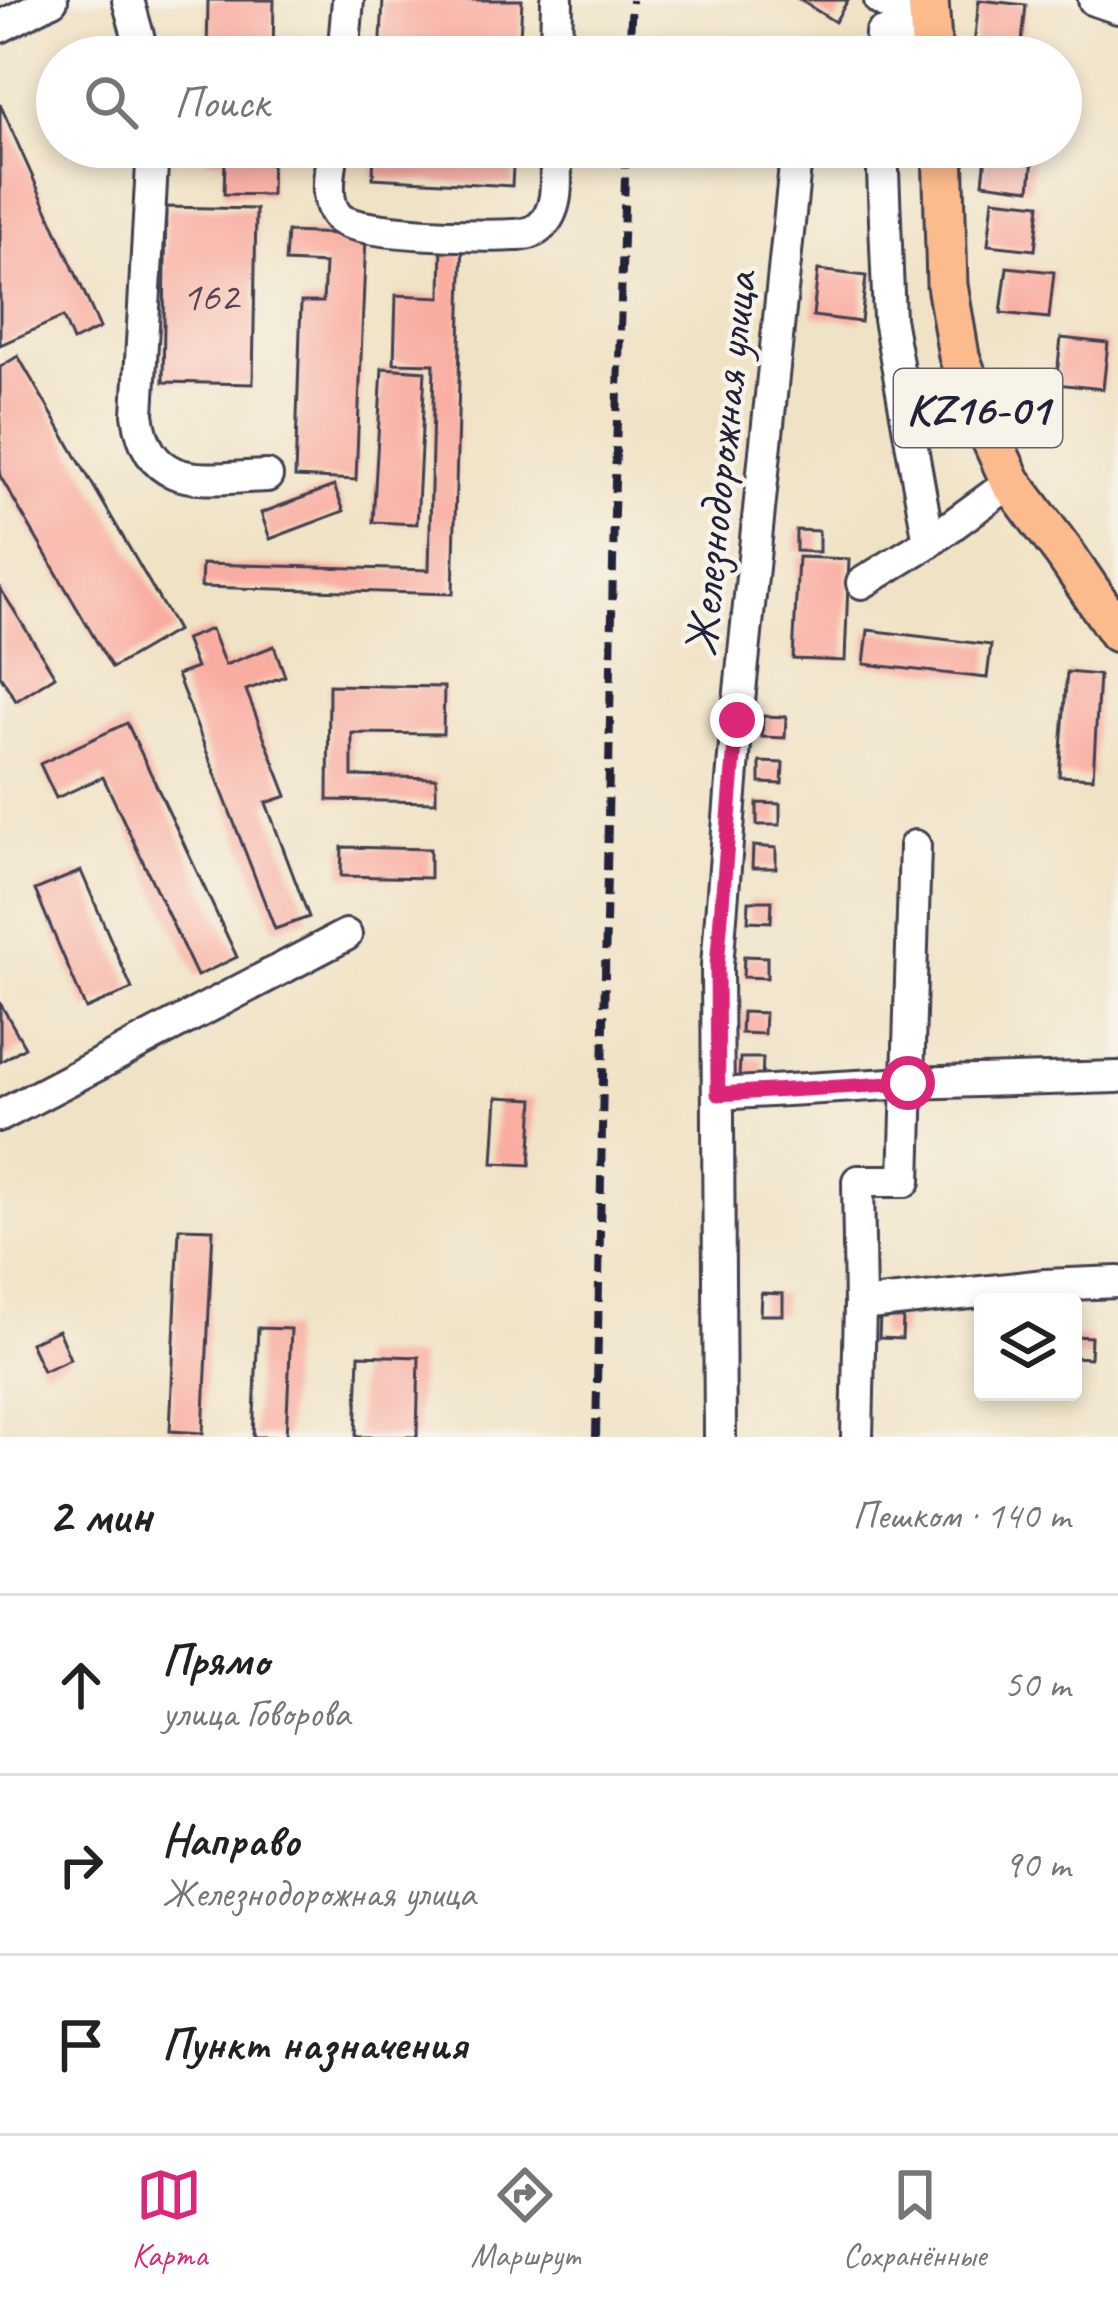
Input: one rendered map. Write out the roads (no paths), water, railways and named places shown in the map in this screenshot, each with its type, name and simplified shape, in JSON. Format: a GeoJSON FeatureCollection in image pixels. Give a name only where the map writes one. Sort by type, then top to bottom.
{"type":"FeatureCollection","features":[{"type":"Feature","properties":{"kind":"main road","name":"KZ16-01"},"geometry":{"type":"LineString","coordinates":[[944,168],[947,285],[959,356],[978,409],[1011,482],[1118,632]]}},
{"type":"Feature","properties":{"kind":"street"},"geometry":{"type":"LineString","coordinates":[[0,27],[52,0]]}},
{"type":"Feature","properties":{"kind":"street"},"geometry":{"type":"LineString","coordinates":[[128,0],[138,36]]}},
{"type":"Feature","properties":{"kind":"street"},"geometry":{"type":"LineString","coordinates":[[345,36],[348,0]]}},
{"type":"Feature","properties":{"kind":"street"},"geometry":{"type":"LineString","coordinates":[[556,36],[557,0]]}},
{"type":"Feature","properties":{"kind":"street"},"geometry":{"type":"LineString","coordinates":[[880,0],[930,29]]}},
{"type":"Feature","properties":{"kind":"street"},"geometry":{"type":"LineString","coordinates":[[1094,0],[1118,8]]}},
{"type":"Feature","properties":{"kind":"street"},"geometry":{"type":"LineString","coordinates":[[881,36],[930,29]]}},
{"type":"Feature","properties":{"kind":"street"},"geometry":{"type":"LineString","coordinates":[[152,168],[138,414],[141,437],[165,471],[185,478],[268,476]]}},
{"type":"Feature","properties":{"kind":"street"},"geometry":{"type":"LineString","coordinates":[[331,168],[329,200],[335,215],[348,225],[513,235],[539,228],[550,215],[555,168]]}},
{"type":"Feature","properties":{"kind":"street","name":"Железнодорожная улица"},"geometry":{"type":"LineString","coordinates":[[721,1437],[717,966],[737,720],[795,168]]}},
{"type":"Feature","properties":{"kind":"street"},"geometry":{"type":"LineString","coordinates":[[883,168],[889,319],[929,542]]}},
{"type":"Feature","properties":{"kind":"street"},"geometry":{"type":"LineString","coordinates":[[862,583],[929,542],[1011,482]]}},
{"type":"Feature","properties":{"kind":"street"},"geometry":{"type":"LineString","coordinates":[[857,1437],[858,1181],[905,1181],[915,846]]}},
{"type":"Feature","properties":{"kind":"street"},"geometry":{"type":"LineString","coordinates":[[0,1116],[346,935]]}},
{"type":"Feature","properties":{"kind":"street"},"geometry":{"type":"LineString","coordinates":[[718,1094],[1118,1077]]}},
{"type":"Feature","properties":{"kind":"street"},"geometry":{"type":"LineString","coordinates":[[860,1305],[1118,1282]]}},
{"type":"Feature","properties":{"kind":"railway"},"geometry":{"type":"LineString","coordinates":[[630,36],[632,0]]}},
{"type":"Feature","properties":{"kind":"railway"},"geometry":{"type":"LineString","coordinates":[[596,1437],[625,168]]}}]}
